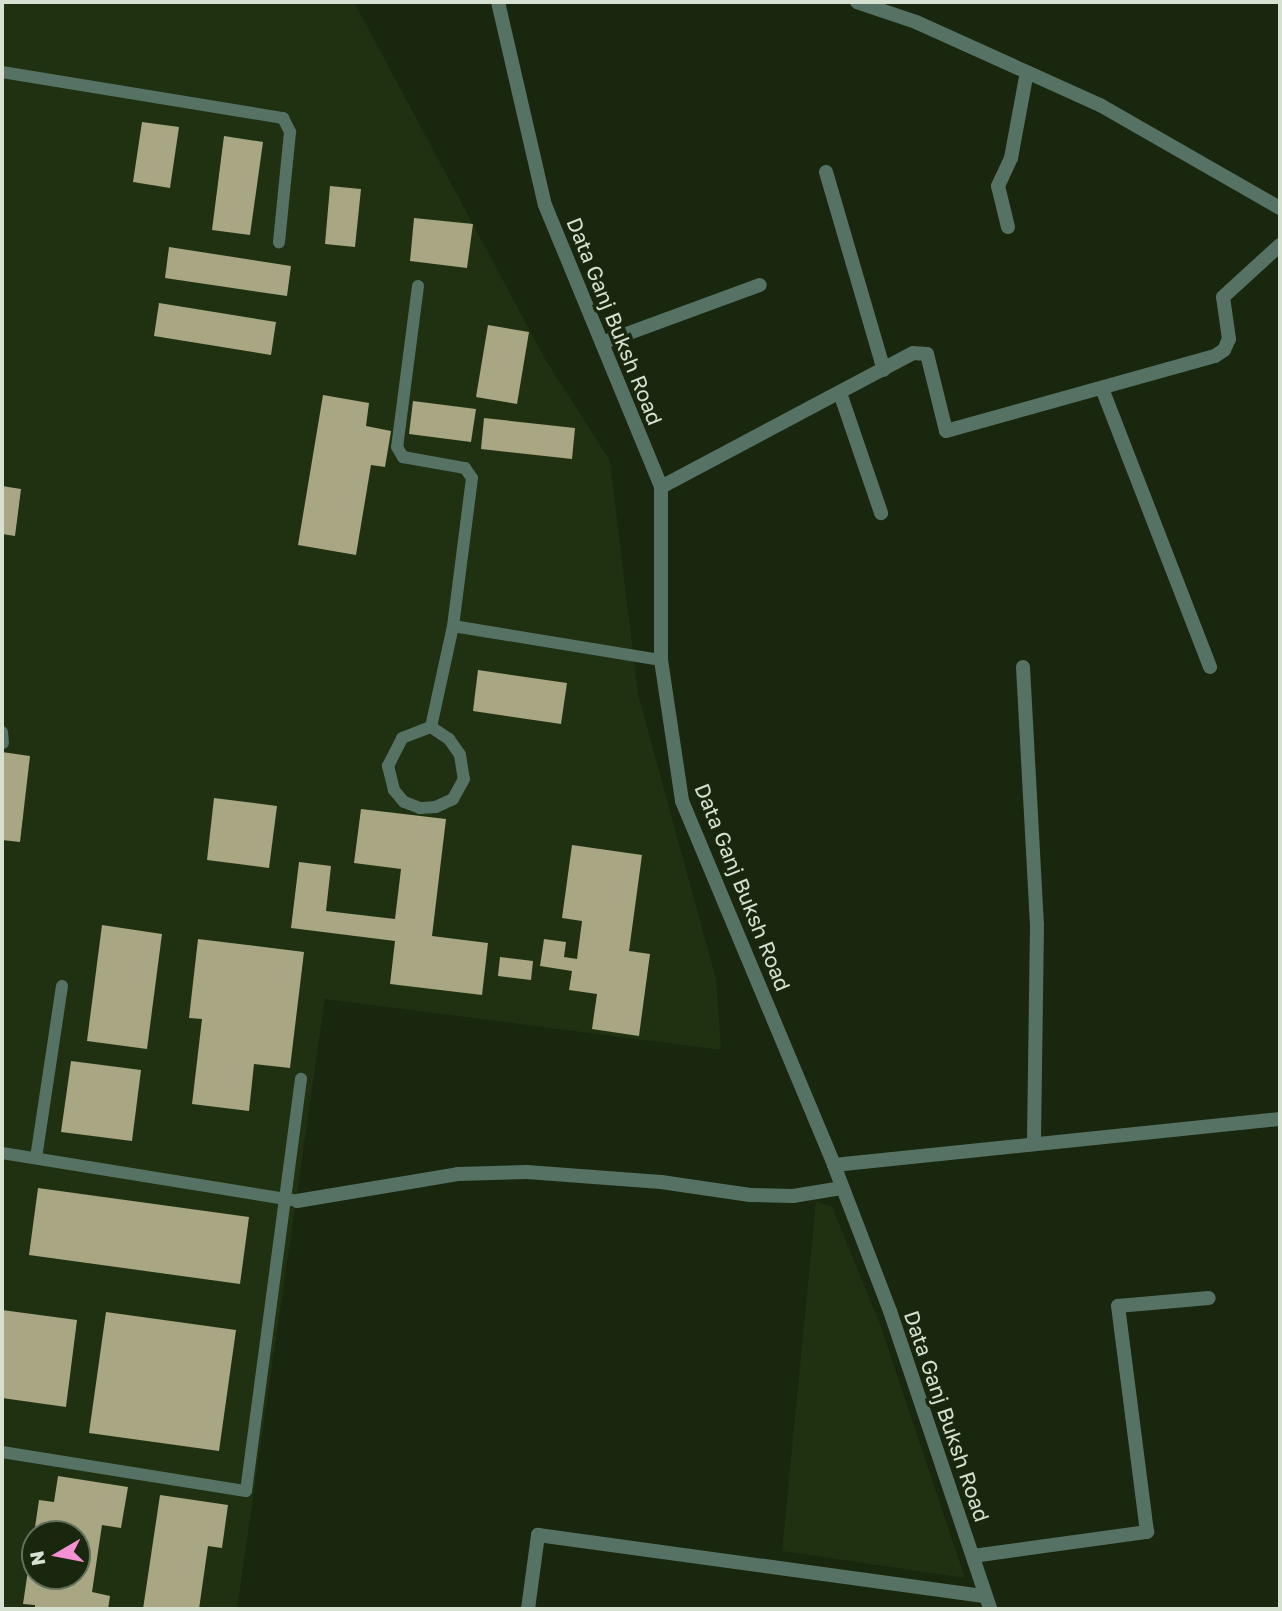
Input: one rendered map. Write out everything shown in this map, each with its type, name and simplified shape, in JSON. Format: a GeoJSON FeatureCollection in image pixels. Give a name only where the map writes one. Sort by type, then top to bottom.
{"type":"FeatureCollection","features":[{"type":"Feature","properties":{"kind":"street","name":"Data Ganj Buksh Road"},"geometry":{"type":"LineString","coordinates":[[498,2],[545,205],[661,487],[661,660],[682,801],[834,1165],[890,1311],[988,1603]]}},
{"type":"Feature","properties":{"kind":"street"},"geometry":{"type":"LineString","coordinates":[[857,2],[887,7],[1100,105],[1280,208]]}},
{"type":"Feature","properties":{"kind":"street"},"geometry":{"type":"LineString","coordinates":[[1008,226],[998,186],[1012,158],[1027,72]]}},
{"type":"Feature","properties":{"kind":"street"},"geometry":{"type":"LineString","coordinates":[[826,172],[884,370]]}},
{"type":"Feature","properties":{"kind":"street"},"geometry":{"type":"LineString","coordinates":[[661,487],[913,353],[927,354],[946,431],[1103,391],[1224,350],[1228,339],[1223,298],[1280,245]]}},
{"type":"Feature","properties":{"kind":"street"},"geometry":{"type":"LineString","coordinates":[[601,343],[760,285]]}},
{"type":"Feature","properties":{"kind":"street"},"geometry":{"type":"LineString","coordinates":[[1103,391],[1210,667]]}},
{"type":"Feature","properties":{"kind":"street"},"geometry":{"type":"LineString","coordinates":[[840,393],[881,513]]}},
{"type":"Feature","properties":{"kind":"street"},"geometry":{"type":"LineString","coordinates":[[1023,667],[1037,925],[1034,1144]]}},
{"type":"Feature","properties":{"kind":"street"},"geometry":{"type":"LineString","coordinates":[[834,1165],[1280,1119]]}},
{"type":"Feature","properties":{"kind":"street"},"geometry":{"type":"LineString","coordinates":[[291,1200],[458,1174],[527,1172],[661,1182],[750,1195],[793,1196],[842,1188]]}},
{"type":"Feature","properties":{"kind":"street"},"geometry":{"type":"LineString","coordinates":[[972,1556],[1147,1532],[1118,1306],[1209,1298]]}},
{"type":"Feature","properties":{"kind":"street"},"geometry":{"type":"LineString","coordinates":[[528,1609],[538,1535],[988,1603]]}},
{"type":"Feature","properties":{"kind":"lane"},"geometry":{"type":"LineString","coordinates":[[2,72],[283,118],[290,132],[278,242]]}},
{"type":"Feature","properties":{"kind":"lane"},"geometry":{"type":"LineString","coordinates":[[418,286],[397,447],[403,457],[465,468],[472,478],[453,626],[430,727]]}},
{"type":"Feature","properties":{"kind":"lane"},"geometry":{"type":"LineString","coordinates":[[453,626],[661,660]]}},
{"type":"Feature","properties":{"kind":"lane"},"geometry":{"type":"LineString","coordinates":[[430,727],[449,739],[460,755],[464,779],[453,799],[436,807],[419,808],[404,803],[394,790],[388,766],[402,738],[430,727]]}},
{"type":"Feature","properties":{"kind":"lane"},"geometry":{"type":"LineString","coordinates":[[2,732],[3,743]]}},
{"type":"Feature","properties":{"kind":"lane"},"geometry":{"type":"LineString","coordinates":[[36,1158],[62,986]]}},
{"type":"Feature","properties":{"kind":"lane"},"geometry":{"type":"LineString","coordinates":[[2,1452],[246,1491],[291,1200],[301,1079]]}},
{"type":"Feature","properties":{"kind":"lane"},"geometry":{"type":"LineString","coordinates":[[2,1153],[291,1200]]}},
{"type":"Feature","properties":{"kind":"shaded area"},"geometry":{"type":"Polygon","coordinates":[[[2,2],[354,2],[544,357],[610,461],[638,694],[716,979],[721,1050],[325,999],[237,1609],[2,1609],[2,2]]]}},
{"type":"Feature","properties":{"kind":"shaded area"},"geometry":{"type":"Polygon","coordinates":[[[816,1201],[832,1207],[880,1324],[965,1578],[782,1551],[816,1201]]]}},
{"type":"Feature","properties":{"kind":"building"},"geometry":{"type":"Polygon","coordinates":[[[142,122],[179,127],[170,188],[133,182],[142,122]]]}},
{"type":"Feature","properties":{"kind":"building"},"geometry":{"type":"Polygon","coordinates":[[[224,136],[263,142],[250,235],[212,230],[224,136]]]}},
{"type":"Feature","properties":{"kind":"building"},"geometry":{"type":"Polygon","coordinates":[[[330,186],[361,189],[355,247],[325,244],[330,186]]]}},
{"type":"Feature","properties":{"kind":"building"},"geometry":{"type":"Polygon","coordinates":[[[414,218],[473,224],[467,268],[410,261],[414,218]]]}},
{"type":"Feature","properties":{"kind":"building"},"geometry":{"type":"Polygon","coordinates":[[[169,247],[291,266],[287,296],[165,278],[169,247]]]}},
{"type":"Feature","properties":{"kind":"building"},"geometry":{"type":"Polygon","coordinates":[[[159,303],[276,322],[271,355],[154,336],[159,303]]]}},
{"type":"Feature","properties":{"kind":"building"},"geometry":{"type":"Polygon","coordinates":[[[488,325],[529,332],[517,404],[476,397],[488,325]]]}},
{"type":"Feature","properties":{"kind":"building"},"geometry":{"type":"Polygon","coordinates":[[[323,395],[369,403],[366,426],[391,431],[385,467],[371,465],[356,555],[298,545],[323,395]]]}},
{"type":"Feature","properties":{"kind":"building"},"geometry":{"type":"Polygon","coordinates":[[[413,401],[476,409],[471,442],[409,434],[413,401]]]}},
{"type":"Feature","properties":{"kind":"building"},"geometry":{"type":"Polygon","coordinates":[[[484,418],[575,428],[572,459],[481,449],[484,418]]]}},
{"type":"Feature","properties":{"kind":"building"},"geometry":{"type":"Polygon","coordinates":[[[2,486],[21,489],[15,536],[2,534],[2,486]]]}},
{"type":"Feature","properties":{"kind":"building"},"geometry":{"type":"Polygon","coordinates":[[[478,670],[567,683],[561,724],[473,711],[478,670]]]}},
{"type":"Feature","properties":{"kind":"building"},"geometry":{"type":"Polygon","coordinates":[[[2,752],[30,756],[20,842],[2,840],[2,752]]]}},
{"type":"Feature","properties":{"kind":"building"},"geometry":{"type":"Polygon","coordinates":[[[214,798],[277,806],[269,868],[207,860],[214,798]]]}},
{"type":"Feature","properties":{"kind":"building"},"geometry":{"type":"Polygon","coordinates":[[[361,809],[446,819],[432,936],[488,943],[482,995],[390,984],[395,941],[291,928],[299,862],[331,866],[326,911],[395,919],[401,869],[354,863],[361,809]]]}},
{"type":"Feature","properties":{"kind":"building"},"geometry":{"type":"Polygon","coordinates":[[[572,845],[642,855],[629,951],[650,954],[639,1036],[592,1029],[597,994],[569,990],[572,971],[540,966],[544,939],[566,942],[564,957],[577,959],[582,921],[562,918],[572,845]]]}},
{"type":"Feature","properties":{"kind":"building"},"geometry":{"type":"Polygon","coordinates":[[[102,925],[162,934],[147,1049],[87,1041],[102,925]]]}},
{"type":"Feature","properties":{"kind":"building"},"geometry":{"type":"Polygon","coordinates":[[[198,939],[304,952],[290,1068],[254,1064],[249,1111],[192,1104],[202,1019],[189,1018],[198,939]]]}},
{"type":"Feature","properties":{"kind":"building"},"geometry":{"type":"Polygon","coordinates":[[[500,957],[533,961],[531,980],[498,976],[500,957]]]}},
{"type":"Feature","properties":{"kind":"building"},"geometry":{"type":"Polygon","coordinates":[[[71,1061],[141,1070],[132,1141],[61,1132],[71,1061]]]}},
{"type":"Feature","properties":{"kind":"building"},"geometry":{"type":"Polygon","coordinates":[[[38,1188],[249,1217],[240,1284],[29,1255],[38,1188]]]}},
{"type":"Feature","properties":{"kind":"building"},"geometry":{"type":"Polygon","coordinates":[[[2,1310],[77,1320],[66,1407],[2,1398],[2,1310]]]}},
{"type":"Feature","properties":{"kind":"building"},"geometry":{"type":"Polygon","coordinates":[[[106,1312],[236,1330],[219,1451],[89,1433],[106,1312]]]}},
{"type":"Feature","properties":{"kind":"building"},"geometry":{"type":"Polygon","coordinates":[[[58,1476],[128,1487],[121,1528],[102,1525],[92,1592],[110,1596],[108,1609],[35,1609],[35,1605],[23,1604],[25,1590],[91,1590],[91,1520],[36,1520],[39,1500],[54,1502],[58,1476]]]}},
{"type":"Feature","properties":{"kind":"building"},"geometry":{"type":"Polygon","coordinates":[[[160,1495],[228,1505],[222,1548],[208,1546],[199,1609],[143,1609],[160,1495]]]}}]}
